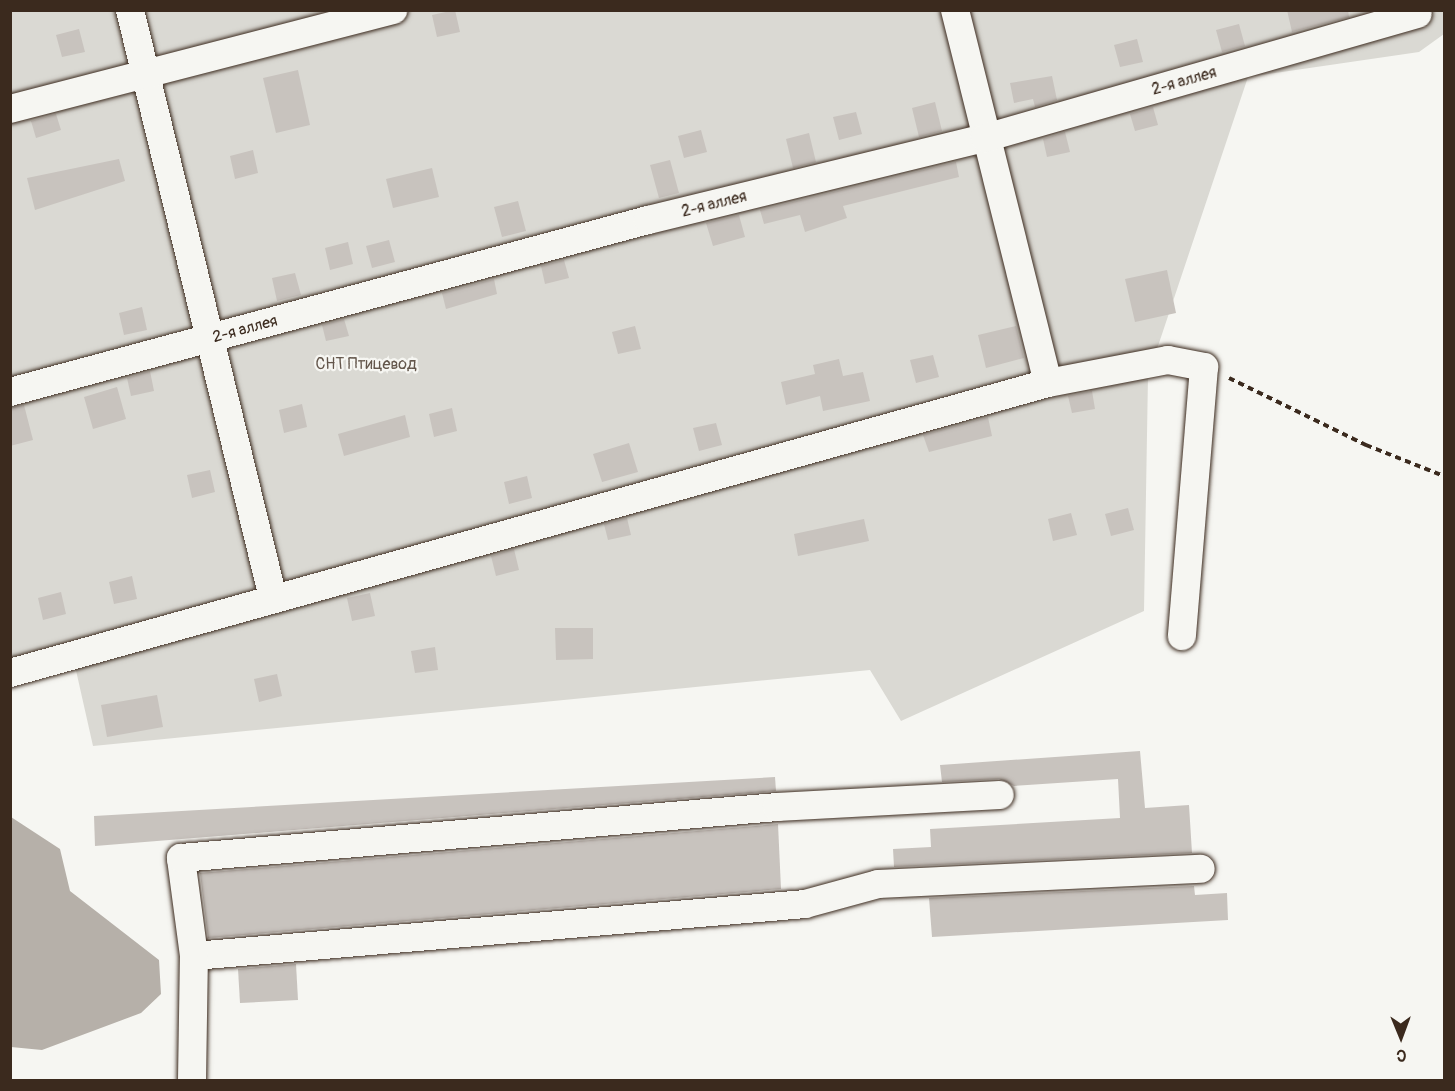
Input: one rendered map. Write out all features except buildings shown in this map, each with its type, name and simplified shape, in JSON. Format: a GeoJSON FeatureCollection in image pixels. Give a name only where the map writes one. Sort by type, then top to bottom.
{"type":"FeatureCollection","features":[{"type":"Feature","properties":{"kind":"lane"},"geometry":{"type":"LineString","coordinates":[[130,10],[273,598]]}},
{"type":"Feature","properties":{"kind":"lane"},"geometry":{"type":"LineString","coordinates":[[10,109],[145,72],[393,10]]}},
{"type":"Feature","properties":{"kind":"lane"},"geometry":{"type":"LineString","coordinates":[[955,10],[985,138],[1048,383]]}},
{"type":"Feature","properties":{"kind":"lane","name":"2-я аллея"},"geometry":{"type":"LineString","coordinates":[[10,393],[648,220],[985,138],[1418,14]]}},
{"type":"Feature","properties":{"kind":"lane"},"geometry":{"type":"LineString","coordinates":[[10,673],[1048,383],[1168,360],[1204,367],[1182,636]]}},
{"type":"Feature","properties":{"kind":"lane"},"geometry":{"type":"LineString","coordinates":[[192,1080],[194,956],[182,858],[777,807],[1000,795]]}},
{"type":"Feature","properties":{"kind":"lane"},"geometry":{"type":"LineString","coordinates":[[194,956],[805,904],[878,884],[1201,869]]}},
{"type":"Feature","properties":{"kind":"path"},"geometry":{"type":"LineString","coordinates":[[1204,367],[1366,445],[1444,476]]}},
{"type":"Feature","properties":{"kind":"green space","name":"СНТ Птицевод"},"geometry":{"type":"Polygon","coordinates":[[[1444,10],[1444,34],[1419,52],[1248,77],[1148,376],[1144,611],[901,721],[870,670],[93,746],[75,666],[11,682],[10,11],[1444,10]]]}},
{"type":"Feature","properties":{"kind":"shaded area"},"geometry":{"type":"Polygon","coordinates":[[[11,817],[60,849],[70,891],[159,960],[161,994],[141,1013],[42,1050],[11,1047],[11,817]]]}}]}
